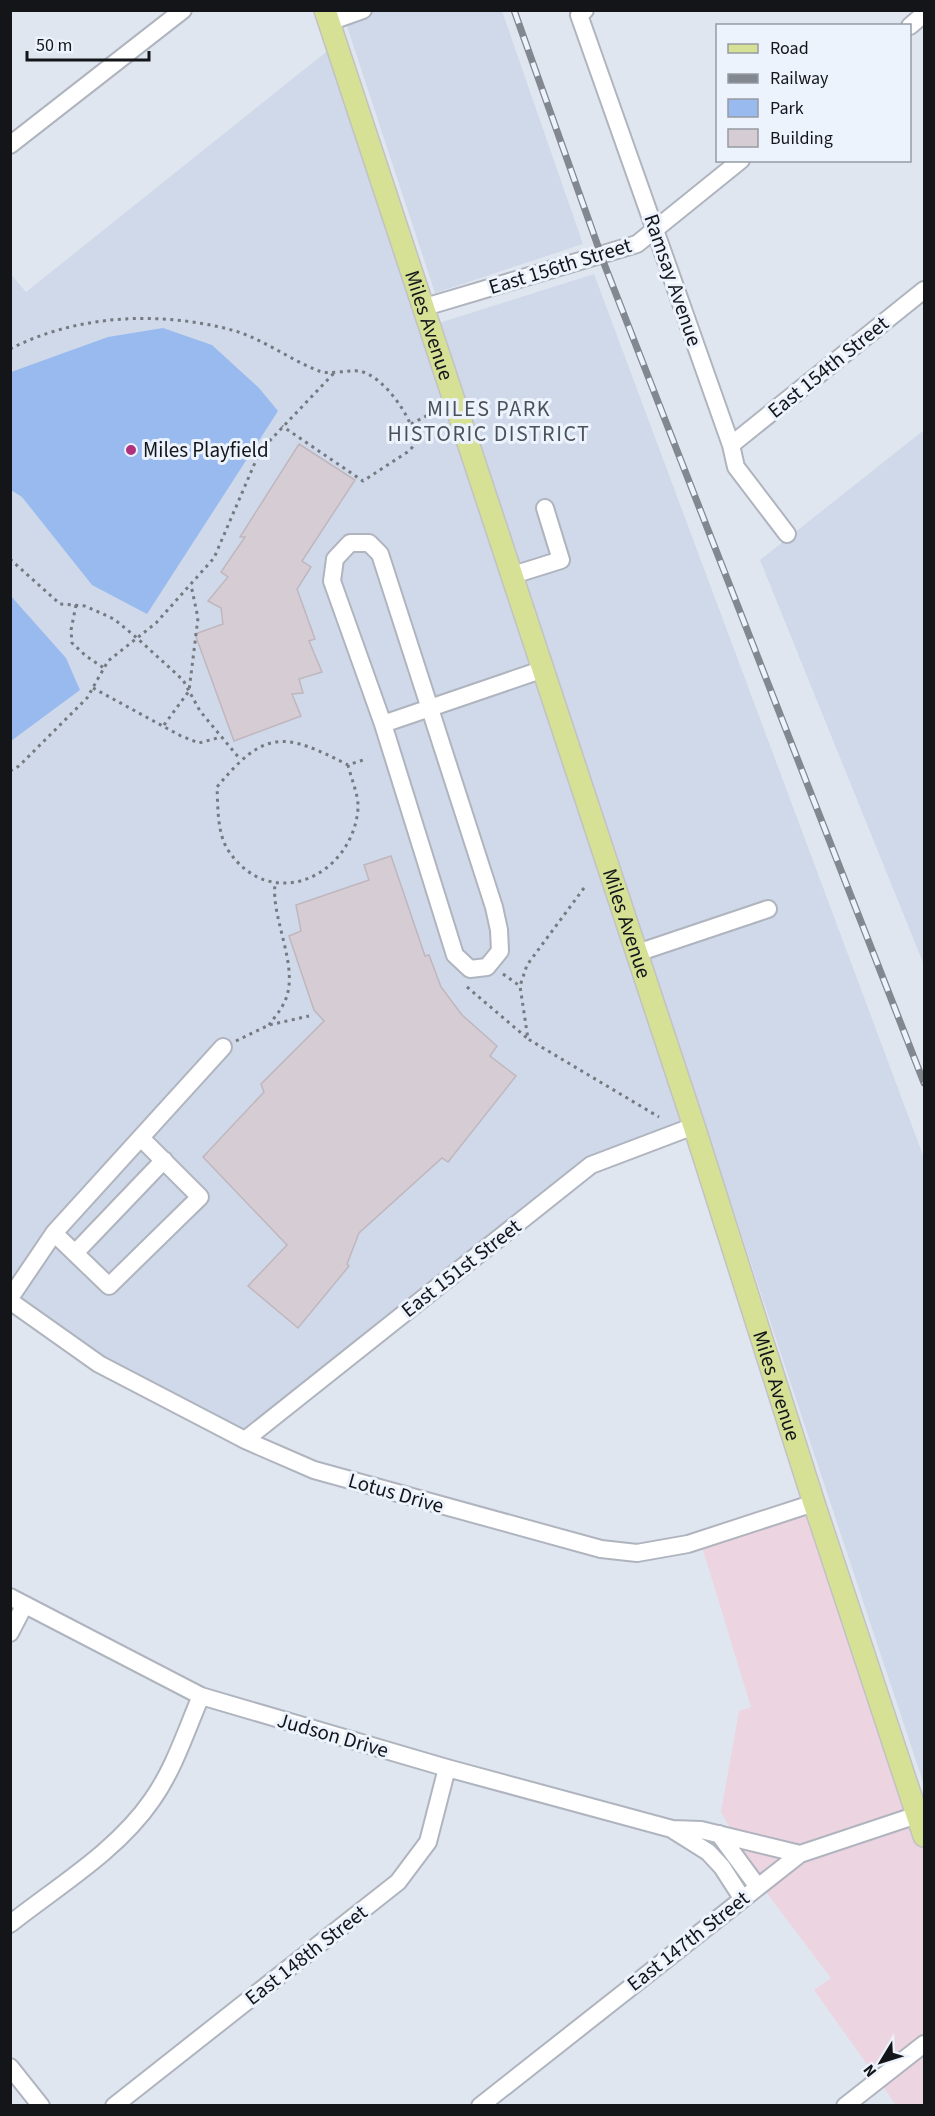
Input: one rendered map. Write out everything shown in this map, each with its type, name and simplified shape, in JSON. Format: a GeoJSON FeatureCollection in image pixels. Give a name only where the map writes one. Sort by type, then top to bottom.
{"type":"FeatureCollection","features":[{"type":"Feature","properties":{"kind":"main road","name":"Miles Avenue"},"geometry":{"type":"LineString","coordinates":[[327,16],[694,1126],[814,1503],[924,1836]]}},
{"type":"Feature","properties":{"kind":"street"},"geometry":{"type":"LineString","coordinates":[[10,145],[183,10]]}},
{"type":"Feature","properties":{"kind":"street"},"geometry":{"type":"LineString","coordinates":[[327,16],[363,10]]}},
{"type":"Feature","properties":{"kind":"street","name":"Ramsay Avenue"},"geometry":{"type":"LineString","coordinates":[[582,13],[731,445],[736,467],[787,534]]}},
{"type":"Feature","properties":{"kind":"street"},"geometry":{"type":"LineString","coordinates":[[911,24],[924,14]]}},
{"type":"Feature","properties":{"kind":"street","name":"East 156th Street"},"geometry":{"type":"LineString","coordinates":[[425,307],[637,244],[739,162]]}},
{"type":"Feature","properties":{"kind":"street","name":"East 154th Street"},"geometry":{"type":"LineString","coordinates":[[731,445],[924,290]]}},
{"type":"Feature","properties":{"kind":"street"},"geometry":{"type":"LineString","coordinates":[[513,575],[561,560],[545,508]]}},
{"type":"Feature","properties":{"kind":"street"},"geometry":{"type":"LineString","coordinates":[[350,543],[369,543],[380,554],[499,930],[500,951],[487,967],[470,969],[455,954],[383,724],[332,580],[335,559],[350,543]]}},
{"type":"Feature","properties":{"kind":"street"},"geometry":{"type":"LineString","coordinates":[[383,724],[544,669]]}},
{"type":"Feature","properties":{"kind":"street"},"geometry":{"type":"LineString","coordinates":[[637,953],[768,909]]}},
{"type":"Feature","properties":{"kind":"street"},"geometry":{"type":"LineString","coordinates":[[10,1299],[54,1233],[223,1047]]}},
{"type":"Feature","properties":{"kind":"street","name":"East 151st Street"},"geometry":{"type":"LineString","coordinates":[[245,1440],[591,1165],[694,1126]]}},
{"type":"Feature","properties":{"kind":"street"},"geometry":{"type":"LineString","coordinates":[[54,1233],[109,1286],[200,1197],[141,1138]]}},
{"type":"Feature","properties":{"kind":"street"},"geometry":{"type":"LineString","coordinates":[[75,1253],[164,1160]]}},
{"type":"Feature","properties":{"kind":"street","name":"Lotus Drive"},"geometry":{"type":"LineString","coordinates":[[10,1299],[99,1364],[245,1440],[314,1470],[600,1549],[637,1553],[688,1544],[814,1503]]}},
{"type":"Feature","properties":{"kind":"street"},"geometry":{"type":"LineString","coordinates":[[10,1633],[17,1601]]}},
{"type":"Feature","properties":{"kind":"street","name":"Judson Drive"},"geometry":{"type":"LineString","coordinates":[[17,1601],[201,1696],[447,1768],[672,1829],[701,1830],[801,1854]]}},
{"type":"Feature","properties":{"kind":"street"},"geometry":{"type":"LineString","coordinates":[[10,1924],[116,1841],[152,1800],[174,1760],[201,1696]]}},
{"type":"Feature","properties":{"kind":"street","name":"East 148th Street"},"geometry":{"type":"LineString","coordinates":[[114,2106],[398,1882],[428,1842],[447,1768]]}},
{"type":"Feature","properties":{"kind":"street","name":"East 147th Street"},"geometry":{"type":"LineString","coordinates":[[480,2106],[742,1898],[801,1854],[917,1815]]}},
{"type":"Feature","properties":{"kind":"street","name":"Judson Drive"},"geometry":{"type":"LineString","coordinates":[[672,1829],[708,1852],[722,1867],[742,1898]]}},
{"type":"Feature","properties":{"kind":"street"},"geometry":{"type":"LineString","coordinates":[[719,1834],[758,1887]]}},
{"type":"Feature","properties":{"kind":"street"},"geometry":{"type":"LineString","coordinates":[[845,2106],[924,2044]]}},
{"type":"Feature","properties":{"kind":"street"},"geometry":{"type":"LineString","coordinates":[[10,2067],[41,2106]]}},
{"type":"Feature","properties":{"kind":"path"},"geometry":{"type":"LineString","coordinates":[[10,349],[67,327],[108,320],[161,318],[230,329],[289,354],[321,373],[336,370],[368,374],[392,395],[411,424],[416,443],[409,451],[363,481],[282,426]]}},
{"type":"Feature","properties":{"kind":"path"},"geometry":{"type":"LineString","coordinates":[[10,771],[19,766],[87,698],[108,661],[156,623],[214,558],[260,451],[336,370]]}},
{"type":"Feature","properties":{"kind":"path"},"geometry":{"type":"LineString","coordinates":[[411,424],[428,415]]}},
{"type":"Feature","properties":{"kind":"path"},"geometry":{"type":"LineString","coordinates":[[10,559],[60,603],[86,606],[114,619],[137,638],[183,680],[200,711],[240,759]]}},
{"type":"Feature","properties":{"kind":"path"},"geometry":{"type":"LineString","coordinates":[[164,725],[189,691],[198,618],[191,584]]}},
{"type":"Feature","properties":{"kind":"path"},"geometry":{"type":"LineString","coordinates":[[76,605],[72,643],[104,668]]}},
{"type":"Feature","properties":{"kind":"path"},"geometry":{"type":"LineString","coordinates":[[93,688],[199,743],[222,737]]}},
{"type":"Feature","properties":{"kind":"path"},"geometry":{"type":"LineString","coordinates":[[348,765],[359,807],[354,833],[340,859],[310,878],[281,885],[252,876],[228,850],[219,822],[217,787],[240,759],[273,741],[309,745],[348,765],[363,760]]}},
{"type":"Feature","properties":{"kind":"path"},"geometry":{"type":"LineString","coordinates":[[269,1025],[286,1000],[289,970],[273,898],[275,884]]}},
{"type":"Feature","properties":{"kind":"path"},"geometry":{"type":"LineString","coordinates":[[528,1040],[520,986],[527,965],[584,888]]}},
{"type":"Feature","properties":{"kind":"path"},"geometry":{"type":"LineString","coordinates":[[503,974],[520,986]]}},
{"type":"Feature","properties":{"kind":"path"},"geometry":{"type":"LineString","coordinates":[[467,987],[528,1040],[659,1117]]}},
{"type":"Feature","properties":{"kind":"path"},"geometry":{"type":"LineString","coordinates":[[223,1047],[269,1025],[309,1016]]}},
{"type":"Feature","properties":{"kind":"shaded area"},"geometry":{"type":"Polygon","coordinates":[[[342,11],[502,11],[583,244],[435,293],[342,11]]]}},
{"type":"Feature","properties":{"kind":"shaded area"},"geometry":{"type":"Polygon","coordinates":[[[336,44],[694,1126],[591,1165],[245,1440],[99,1364],[11,1301],[10,273],[26,292],[336,44]]]}},
{"type":"Feature","properties":{"kind":"shaded area"},"geometry":{"type":"Polygon","coordinates":[[[594,274],[924,1158],[924,1785],[439,323],[594,274]]]}},
{"type":"Feature","properties":{"kind":"shaded area"},"geometry":{"type":"Polygon","coordinates":[[[924,430],[924,965],[760,560],[924,430]]]}},
{"type":"Feature","properties":{"kind":"shaded area"},"geometry":{"type":"Polygon","coordinates":[[[814,1503],[924,1834],[924,2105],[896,2105],[814,1990],[831,1978],[766,1892],[721,1812],[739,1711],[751,1707],[700,1540],[814,1503]]]}},
{"type":"Feature","properties":{"kind":"green space","name":"Miles Playfield"},"geometry":{"type":"Polygon","coordinates":[[[163,328],[212,345],[259,388],[278,411],[147,614],[92,585],[22,497],[11,490],[11,372],[108,337],[163,328]]]}},
{"type":"Feature","properties":{"kind":"green space"},"geometry":{"type":"Polygon","coordinates":[[[10,595],[66,658],[80,690],[11,741],[10,595]]]}},
{"type":"Feature","properties":{"kind":"building"},"geometry":{"type":"Polygon","coordinates":[[[299,444],[355,480],[302,561],[311,567],[297,589],[315,639],[309,641],[322,672],[299,679],[303,693],[292,694],[301,716],[234,741],[195,634],[223,624],[221,608],[208,601],[228,577],[221,572],[245,537],[240,537],[299,444]]]}},
{"type":"Feature","properties":{"kind":"building"},"geometry":{"type":"Polygon","coordinates":[[[391,856],[425,956],[429,955],[441,987],[462,1015],[497,1046],[490,1056],[516,1076],[448,1162],[442,1158],[359,1233],[347,1264],[349,1266],[298,1328],[248,1286],[287,1245],[203,1157],[264,1092],[261,1084],[324,1021],[314,1010],[289,936],[301,931],[296,905],[369,880],[364,865],[391,856]]]}},
{"type":"Feature","properties":{"kind":"railway"},"geometry":{"type":"LineString","coordinates":[[514,10],[605,266],[924,1083]]}},
{"type":"Feature","properties":{"kind":"place","name":"Miles Playfield"},"geometry":{"type":"Point","coordinates":[131,450]}},
{"type":"Feature","properties":{"kind":"district","name":"MILES PARK HISTORIC DISTRICT"},"geometry":{"type":"Point","coordinates":[489,420]}}]}
